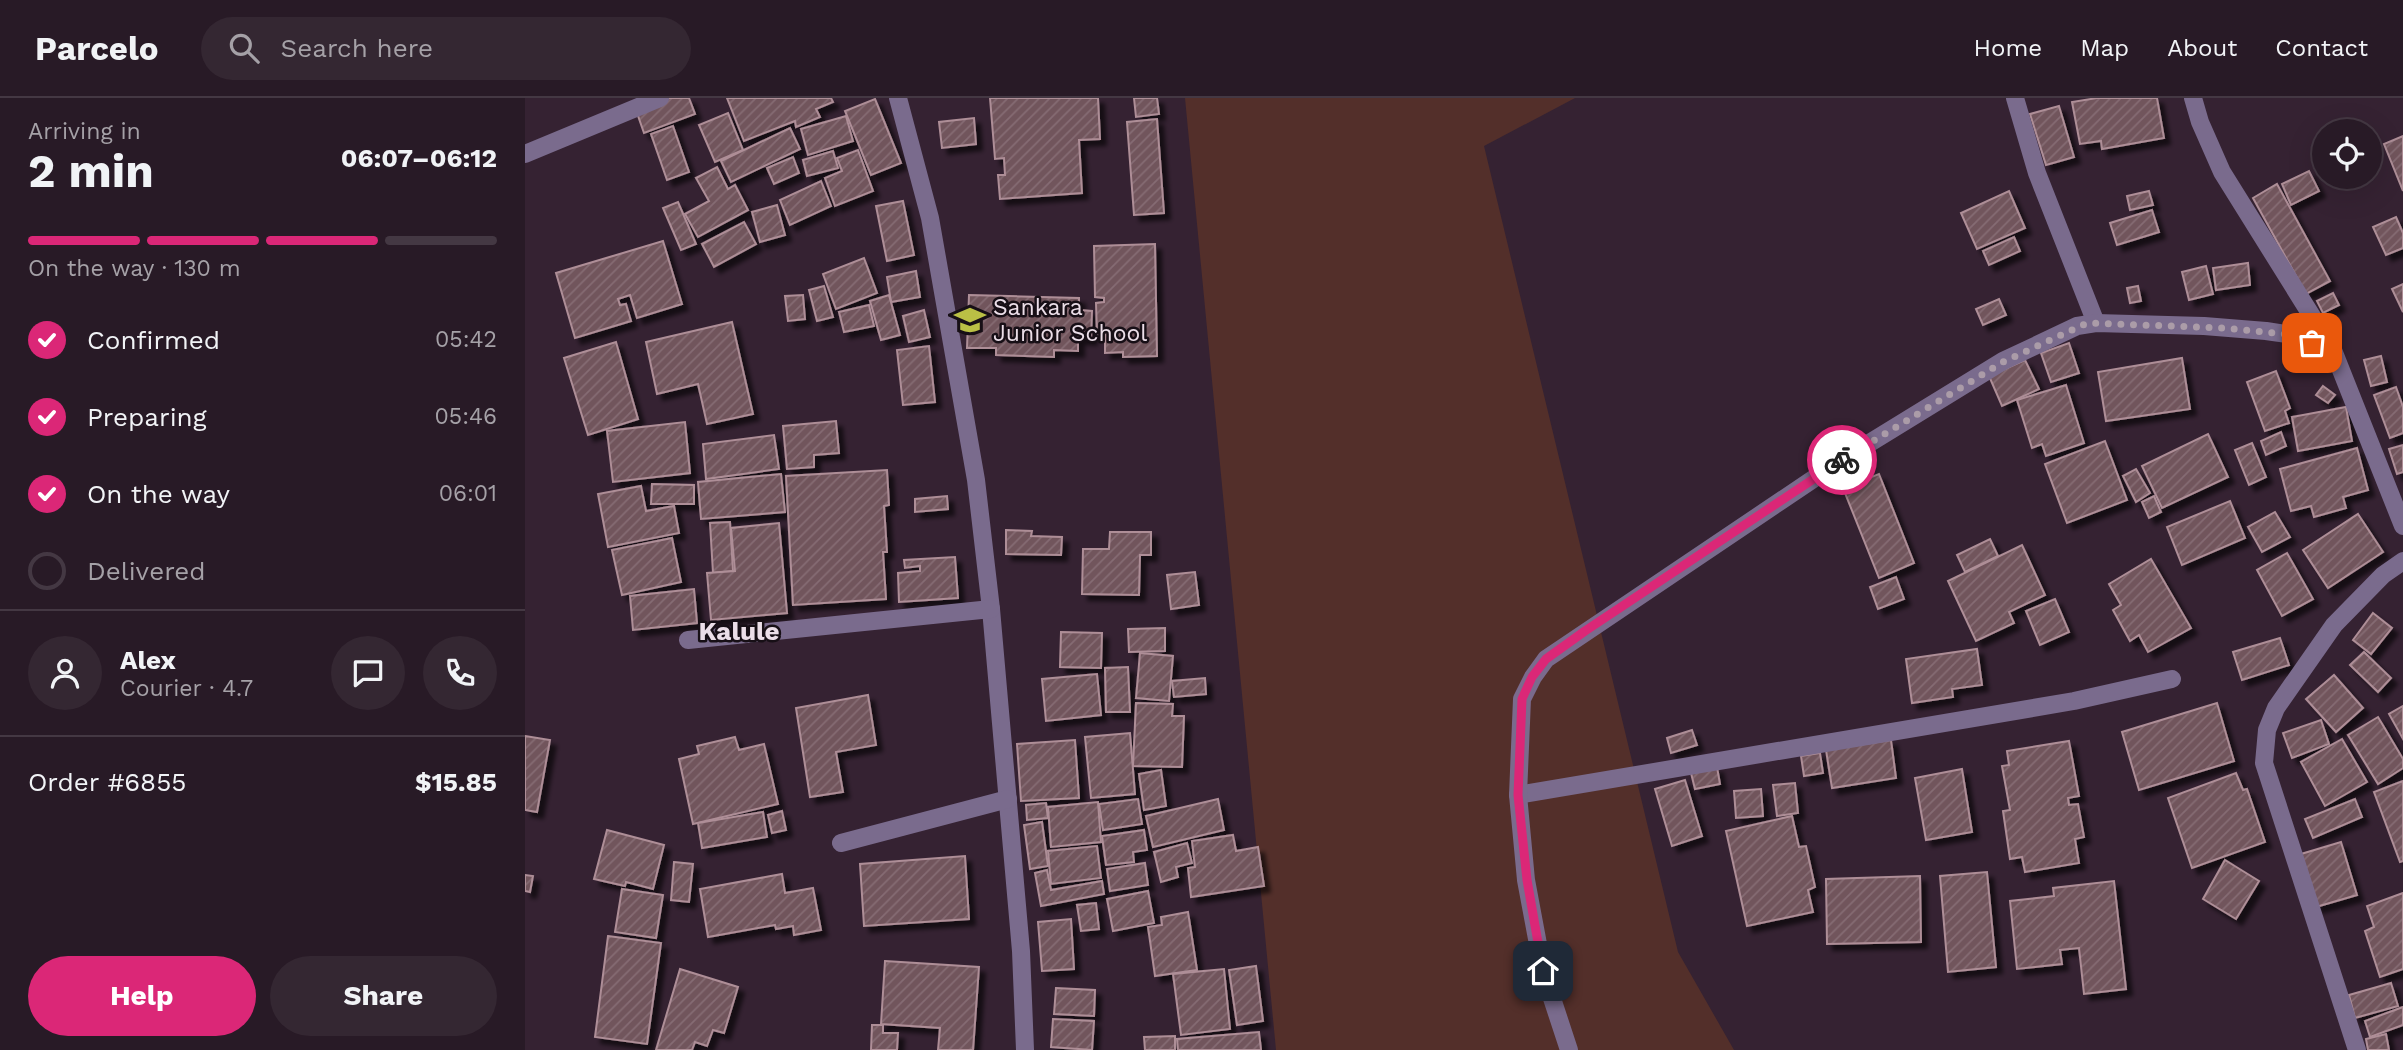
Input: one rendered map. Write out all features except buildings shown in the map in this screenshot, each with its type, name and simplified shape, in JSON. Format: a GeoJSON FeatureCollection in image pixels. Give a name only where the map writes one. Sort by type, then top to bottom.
{"type":"FeatureCollection","features":[{"type":"Feature","properties":{"kind":"street"},"geometry":{"type":"LineString","coordinates":[[525,153],[660,98]]}},
{"type":"Feature","properties":{"kind":"street"},"geometry":{"type":"LineString","coordinates":[[898,98],[930,218],[976,480],[1008,799],[1021,951],[1025,1050]]}},
{"type":"Feature","properties":{"kind":"street"},"geometry":{"type":"LineString","coordinates":[[2015,98],[2037,173],[2096,323]]}},
{"type":"Feature","properties":{"kind":"street"},"geometry":{"type":"LineString","coordinates":[[2193,98],[2200,122],[2222,172],[2333,350],[2403,526]]}},
{"type":"Feature","properties":{"kind":"street"},"geometry":{"type":"LineString","coordinates":[[1569,1050],[1543,971],[1527,880],[1518,795],[1522,699],[1532,677],[1546,659],[1837,463],[1991,369],[2077,326],[2096,323],[2266,331],[2293,335],[2333,350]]}},
{"type":"Feature","properties":{"kind":"street"},"geometry":{"type":"LineString","coordinates":[[2357,1050],[2264,763],[2267,730],[2276,708],[2335,625],[2382,575],[2403,561]]}},
{"type":"Feature","properties":{"kind":"street"},"geometry":{"type":"LineString","coordinates":[[688,640],[991,609]]}},
{"type":"Feature","properties":{"kind":"street"},"geometry":{"type":"LineString","coordinates":[[1518,795],[2074,701],[2172,679]]}},
{"type":"Feature","properties":{"kind":"street"},"geometry":{"type":"LineString","coordinates":[[841,842],[1008,799]]}},
{"type":"Feature","properties":{"kind":"shaded area"},"geometry":{"type":"Polygon","coordinates":[[[1185,98],[1575,98],[1484,146],[1678,952],[1734,1050],[1276,1050],[1185,98]]]}},
{"type":"Feature","properties":{"kind":"way so far"},"geometry":{"type":"LineString","coordinates":[[1842,460],[2003,362],[2087,323],[2204,326],[2266,331],[2293,335],[2312,343]]}},
{"type":"Feature","properties":{"kind":"place","name":"Sankara Junior School"},"geometry":{"type":"Point","coordinates":[970,320]}},
{"type":"Feature","properties":{"kind":"district","name":"Kalule"},"geometry":{"type":"Point","coordinates":[739,631]}},
{"type":"Feature","properties":{"kind":"route"},"geometry":{"type":"LineString","coordinates":[[1543,971],[1527,880],[1518,795],[1522,699],[1532,677],[1546,659],[1585,631],[1842,460]]}}]}
